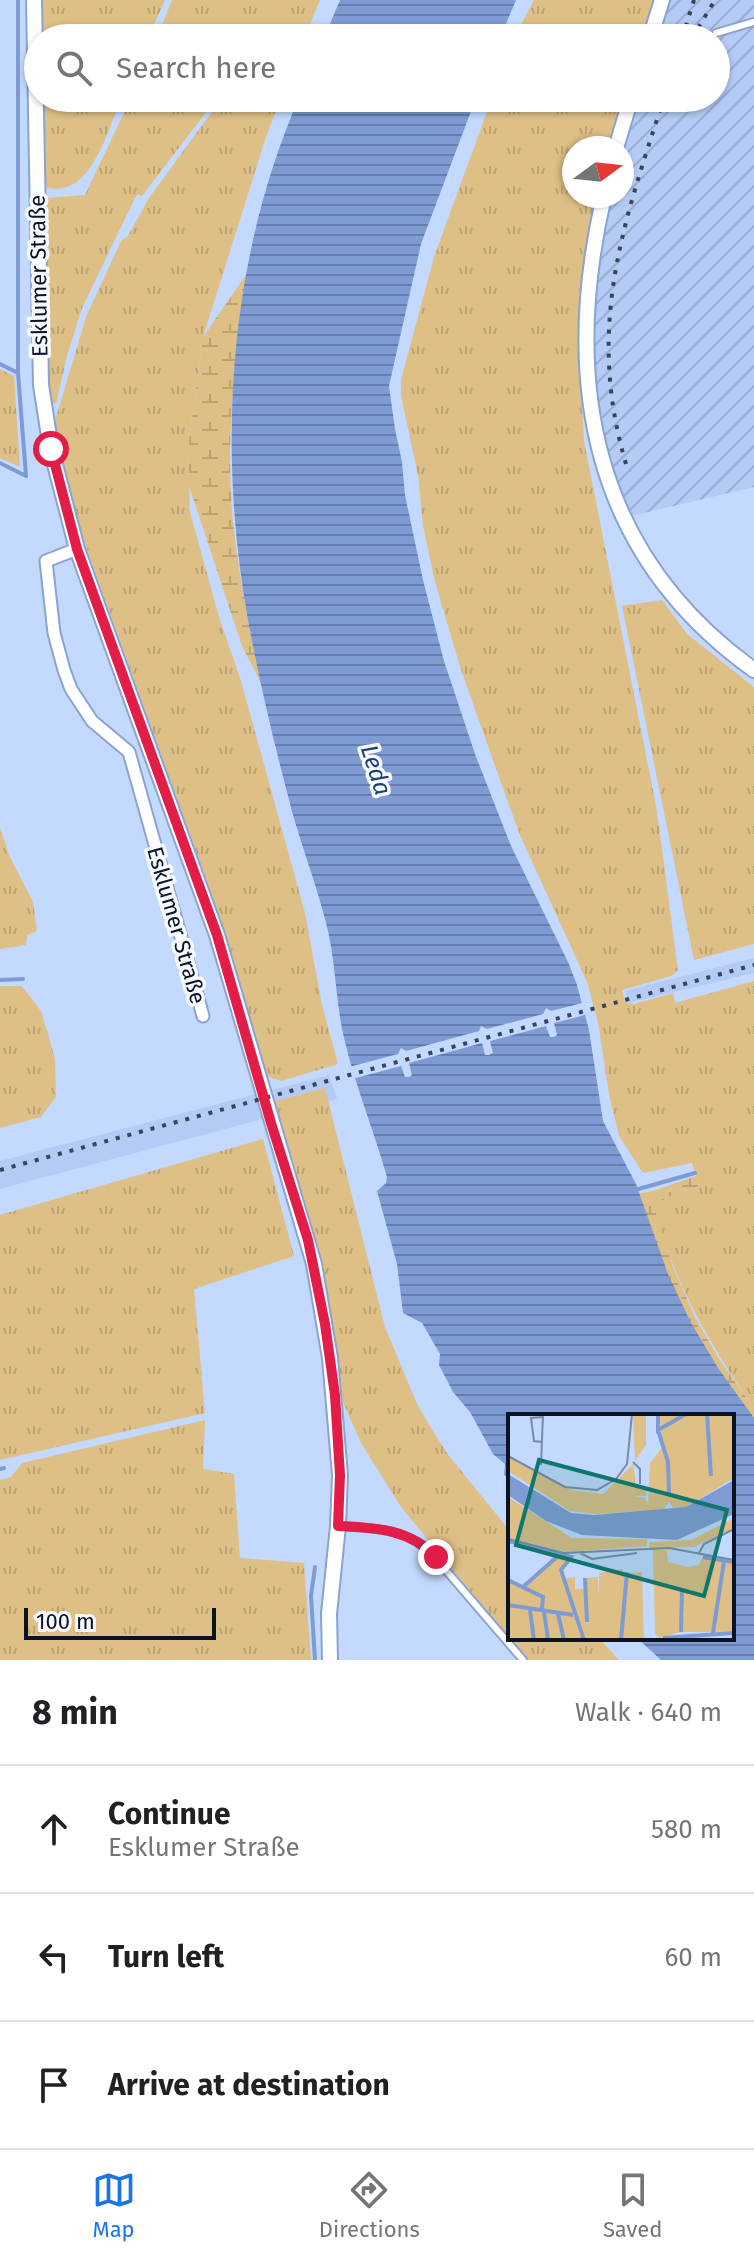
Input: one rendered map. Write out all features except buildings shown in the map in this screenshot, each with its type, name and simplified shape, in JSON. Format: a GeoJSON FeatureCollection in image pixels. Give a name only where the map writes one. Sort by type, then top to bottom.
{"type":"FeatureCollection","features":[{"type":"Feature","properties":{"kind":"street","name":"Esklumer Straße"},"geometry":{"type":"LineString","coordinates":[[34,0],[34,24]]}},
{"type":"Feature","properties":{"kind":"street"},"geometry":{"type":"LineString","coordinates":[[654,24],[662,0]]}},
{"type":"Feature","properties":{"kind":"street","name":"Esklumer Straße"},"geometry":{"type":"LineString","coordinates":[[36,112],[41,385],[51,449],[77,549],[217,935],[308,1240],[322,1301],[335,1395],[340,1475],[329,1614],[330,1660]]}},
{"type":"Feature","properties":{"kind":"street"},"geometry":{"type":"LineString","coordinates":[[620,136],[627,112]]}},
{"type":"Feature","properties":{"kind":"street"},"geometry":{"type":"LineString","coordinates":[[602,208],[590,274],[585,335],[587,375],[598,450],[623,518],[665,586],[701,629],[754,670]]}},
{"type":"Feature","properties":{"kind":"street","name":"Esklumer Straße"},"geometry":{"type":"LineString","coordinates":[[77,549],[46,561],[58,652],[81,707],[92,721],[129,752],[203,1016]]}},
{"type":"Feature","properties":{"kind":"lane"},"geometry":{"type":"LineString","coordinates":[[730,29],[754,22]]}},
{"type":"Feature","properties":{"kind":"lane"},"geometry":{"type":"LineString","coordinates":[[338,1526],[391,1530],[415,1539],[426,1547],[523,1660]]}},
{"type":"Feature","properties":{"kind":"shaded area"},"geometry":{"type":"Polygon","coordinates":[[[662,0],[754,0],[754,487],[623,518],[587,375],[603,208],[634,208],[634,136],[624,136],[628,112],[730,112],[730,24],[654,24],[662,0]]]}},
{"type":"Feature","properties":{"kind":"shaded area"},"geometry":{"type":"Polygon","coordinates":[[[754,958],[754,973],[628,1003],[625,991],[754,958]]]}},
{"type":"Feature","properties":{"kind":"shaded area"},"geometry":{"type":"Polygon","coordinates":[[[329,1075],[337,1099],[0,1189],[0,1161],[329,1075]]]}},
{"type":"Feature","properties":{"kind":"green space"},"geometry":{"type":"Polygon","coordinates":[[[40,0],[165,0],[154,24],[41,24],[40,0]]]}},
{"type":"Feature","properties":{"kind":"green space"},"geometry":{"type":"Polygon","coordinates":[[[172,0],[320,0],[310,24],[163,24],[172,0]]]}},
{"type":"Feature","properties":{"kind":"green space"},"geometry":{"type":"Polygon","coordinates":[[[534,0],[662,0],[654,24],[521,24],[534,0]]]}},
{"type":"Feature","properties":{"kind":"green space"},"geometry":{"type":"Polygon","coordinates":[[[42,112],[116,112],[96,159],[76,183],[63,188],[47,188],[44,181],[42,112]]]}},
{"type":"Feature","properties":{"kind":"green space"},"geometry":{"type":"Polygon","coordinates":[[[124,112],[206,112],[142,196],[137,194],[82,308],[56,404],[51,402],[45,324],[43,209],[47,198],[85,195],[124,112]]]}},
{"type":"Feature","properties":{"kind":"green space"},"geometry":{"type":"Polygon","coordinates":[[[212,112],[276,112],[203,337],[188,448],[190,512],[219,617],[241,681],[305,913],[322,1005],[338,1064],[281,1081],[264,1075],[220,917],[77,522],[54,424],[86,317],[121,241],[128,236],[149,198],[212,112]]]}},
{"type":"Feature","properties":{"kind":"green space"},"geometry":{"type":"Polygon","coordinates":[[[487,112],[627,112],[620,136],[562,136],[562,208],[602,208],[578,336],[584,441],[657,811],[678,970],[671,976],[622,990],[625,1002],[634,1004],[673,993],[675,1003],[754,981],[754,1408],[696,1315],[664,1241],[656,1214],[665,1198],[699,1186],[692,1163],[643,1173],[619,1136],[598,1022],[587,982],[519,833],[461,670],[435,582],[423,526],[418,475],[401,396],[401,380],[434,257],[487,112]]]}},
{"type":"Feature","properties":{"kind":"green space"},"geometry":{"type":"Polygon","coordinates":[[[248,272],[233,397],[231,491],[242,584],[262,685],[242,646],[189,486],[188,448],[203,337],[248,272]]]}},
{"type":"Feature","properties":{"kind":"green space"},"geometry":{"type":"Polygon","coordinates":[[[0,369],[14,376],[20,467],[0,458],[0,369]]]}},
{"type":"Feature","properties":{"kind":"green space"},"geometry":{"type":"Polygon","coordinates":[[[662,600],[687,634],[754,687],[754,944],[694,960],[622,606],[662,600]]]}},
{"type":"Feature","properties":{"kind":"green space"},"geometry":{"type":"Polygon","coordinates":[[[0,828],[10,857],[33,902],[37,931],[27,935],[26,945],[0,949],[0,828]]]}},
{"type":"Feature","properties":{"kind":"green space"},"geometry":{"type":"Polygon","coordinates":[[[0,986],[22,986],[41,1011],[55,1060],[56,1097],[41,1117],[0,1128],[0,986]]]}},
{"type":"Feature","properties":{"kind":"green space"},"geometry":{"type":"Polygon","coordinates":[[[325,1088],[385,1327],[417,1404],[434,1433],[508,1529],[508,1637],[401,1507],[361,1443],[343,1402],[318,1253],[272,1102],[325,1088]]]}},
{"type":"Feature","properties":{"kind":"green space"},"geometry":{"type":"Polygon","coordinates":[[[263,1139],[294,1256],[194,1289],[205,1413],[0,1460],[0,1215],[263,1139]]]}},
{"type":"Feature","properties":{"kind":"green space"},"geometry":{"type":"Polygon","coordinates":[[[696,1176],[699,1186],[666,1198],[656,1214],[673,1267],[695,1317],[721,1362],[754,1408],[754,1449],[734,1419],[734,1414],[731,1414],[622,1196],[653,1191],[696,1176]]]}},
{"type":"Feature","properties":{"kind":"green space"},"geometry":{"type":"Polygon","coordinates":[[[205,1420],[203,1469],[234,1474],[240,1558],[304,1563],[311,1660],[0,1660],[0,1480],[11,1477],[22,1463],[205,1420]]]}},
{"type":"Feature","properties":{"kind":"green space"},"geometry":{"type":"Polygon","coordinates":[[[511,1640],[601,1640],[619,1660],[527,1660],[511,1640]]]}},
{"type":"Feature","properties":{"kind":"water"},"geometry":{"type":"Polygon","coordinates":[[[340,0],[516,0],[506,24],[330,24],[340,0]]]}},
{"type":"Feature","properties":{"kind":"water","name":"Leda"},"geometry":{"type":"Polygon","coordinates":[[[294,112],[471,112],[421,244],[389,386],[405,495],[444,661],[475,754],[511,846],[577,985],[589,1030],[603,1121],[636,1184],[668,1274],[690,1321],[718,1368],[754,1418],[754,1660],[661,1660],[639,1640],[734,1640],[734,1414],[508,1414],[508,1479],[504,1474],[505,1464],[493,1454],[470,1412],[453,1392],[439,1365],[440,1354],[422,1323],[403,1313],[397,1264],[377,1191],[386,1183],[387,1177],[344,1038],[329,934],[293,815],[269,718],[238,555],[233,489],[235,356],[243,289],[275,160],[294,112]]]}},
{"type":"Feature","properties":{"kind":"pier"},"geometry":{"type":"Polygon","coordinates":[[[586,1002],[589,1014],[554,1023],[557,1035],[554,1037],[550,1037],[546,1026],[490,1041],[493,1053],[489,1055],[485,1055],[482,1043],[409,1063],[412,1075],[409,1077],[405,1077],[401,1066],[352,1079],[349,1067],[398,1054],[401,1048],[406,1051],[479,1031],[481,1026],[487,1029],[543,1014],[546,1008],[551,1011],[586,1002]]]}},
{"type":"Feature","properties":{"kind":"waterway"},"geometry":{"type":"LineString","coordinates":[[0,463],[26,476],[18,373],[18,0]]}},
{"type":"Feature","properties":{"kind":"waterway"},"geometry":{"type":"LineString","coordinates":[[0,364],[18,373]]}},
{"type":"Feature","properties":{"kind":"waterway"},"geometry":{"type":"LineString","coordinates":[[0,980],[23,979]]}},
{"type":"Feature","properties":{"kind":"waterway"},"geometry":{"type":"LineString","coordinates":[[635,1190],[695,1173]]}},
{"type":"Feature","properties":{"kind":"waterway"},"geometry":{"type":"LineString","coordinates":[[0,1469],[4,1468]]}},
{"type":"Feature","properties":{"kind":"waterway"},"geometry":{"type":"LineString","coordinates":[[315,1567],[311,1596],[315,1660]]}},
{"type":"Feature","properties":{"kind":"railway"},"geometry":{"type":"LineString","coordinates":[[686,24],[694,0]]}},
{"type":"Feature","properties":{"kind":"railway"},"geometry":{"type":"LineString","coordinates":[[700,24],[715,0]]}},
{"type":"Feature","properties":{"kind":"railway"},"geometry":{"type":"LineString","coordinates":[[626,464],[614,415],[609,368],[609,322],[623,235],[660,112]]}},
{"type":"Feature","properties":{"kind":"railway"},"geometry":{"type":"LineString","coordinates":[[0,1170],[754,965]]}},
{"type":"Feature","properties":{"kind":"route"},"geometry":{"type":"LineString","coordinates":[[51,449],[77,549],[217,935],[308,1240],[335,1395],[340,1475],[338,1526],[380,1528],[405,1534],[436,1557]]}}]}
